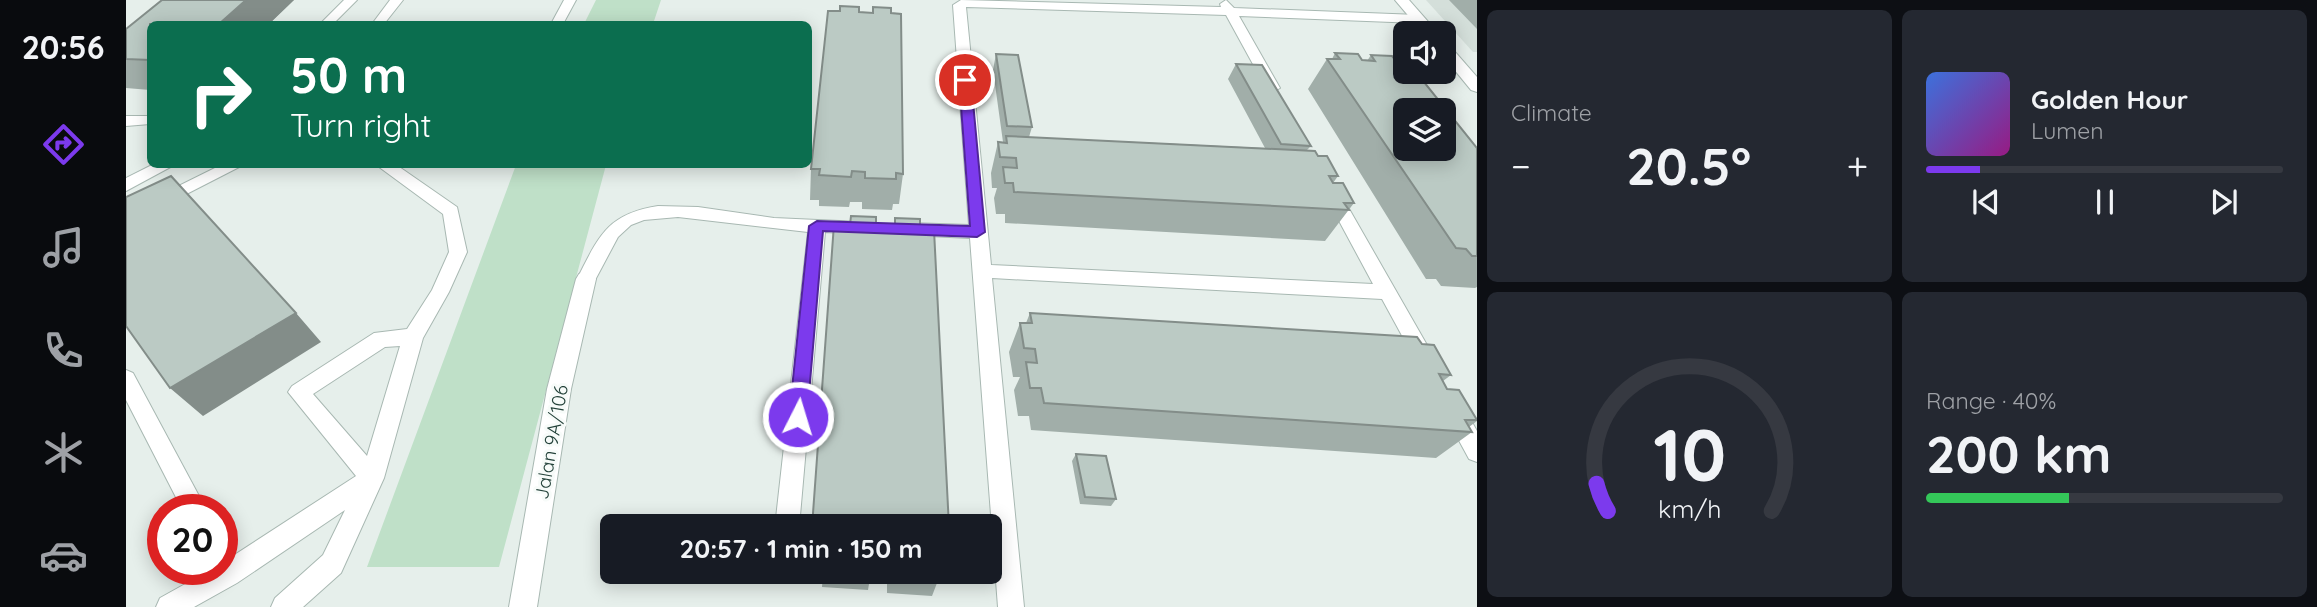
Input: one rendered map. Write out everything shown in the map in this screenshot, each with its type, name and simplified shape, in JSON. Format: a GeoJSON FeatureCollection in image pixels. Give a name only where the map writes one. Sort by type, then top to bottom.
{"type":"FeatureCollection","features":[{"type":"Feature","properties":{"kind":"street"},"geometry":{"type":"LineString","coordinates":[[1402,0],[1418,19]]}},
{"type":"Feature","properties":{"kind":"street"},"geometry":{"type":"LineString","coordinates":[[1456,60],[1471,76],[1477,87]]}},
{"type":"Feature","properties":{"kind":"street","name":"Jalan 9A/106"},"geometry":{"type":"LineString","coordinates":[[523,607],[559,389],[586,279]]}},
{"type":"Feature","properties":{"kind":"lane"},"geometry":{"type":"LineString","coordinates":[[329,21],[351,0]]}},
{"type":"Feature","properties":{"kind":"lane"},"geometry":{"type":"LineString","coordinates":[[380,21],[397,0]]}},
{"type":"Feature","properties":{"kind":"lane"},"geometry":{"type":"LineString","coordinates":[[559,21],[570,0]]}},
{"type":"Feature","properties":{"kind":"lane"},"geometry":{"type":"LineString","coordinates":[[1011,607],[959,5],[970,1],[1227,6],[1418,19]]}},
{"type":"Feature","properties":{"kind":"lane"},"geometry":{"type":"LineString","coordinates":[[1227,6],[1282,105]]}},
{"type":"Feature","properties":{"kind":"lane"},"geometry":{"type":"LineString","coordinates":[[126,121],[147,120]]}},
{"type":"Feature","properties":{"kind":"lane"},"geometry":{"type":"LineString","coordinates":[[126,185],[159,168]]}},
{"type":"Feature","properties":{"kind":"lane"},"geometry":{"type":"LineString","coordinates":[[126,219],[229,168]]}},
{"type":"Feature","properties":{"kind":"lane"},"geometry":{"type":"LineString","coordinates":[[284,607],[332,564],[372,478],[413,337],[440,292],[458,252],[451,211],[389,168]]}},
{"type":"Feature","properties":{"kind":"lane"},"geometry":{"type":"LineString","coordinates":[[1322,175],[1432,372]]}},
{"type":"Feature","properties":{"kind":"lane"},"geometry":{"type":"LineString","coordinates":[[586,279],[608,236],[626,220],[654,213],[692,212],[761,223],[977,232]]}},
{"type":"Feature","properties":{"kind":"lane"},"geometry":{"type":"LineString","coordinates":[[788,514],[817,226]]}},
{"type":"Feature","properties":{"kind":"lane"},"geometry":{"type":"LineString","coordinates":[[982,271],[1388,292]]}},
{"type":"Feature","properties":{"kind":"lane"},"geometry":{"type":"LineString","coordinates":[[372,478],[299,391],[381,339],[413,337]]}},
{"type":"Feature","properties":{"kind":"lane"},"geometry":{"type":"LineString","coordinates":[[126,379],[186,494]]}},
{"type":"Feature","properties":{"kind":"lane"},"geometry":{"type":"LineString","coordinates":[[1445,395],[1477,452]]}},
{"type":"Feature","properties":{"kind":"lane"},"geometry":{"type":"LineString","coordinates":[[238,561],[372,478]]}},
{"type":"Feature","properties":{"kind":"lane"},"geometry":{"type":"LineString","coordinates":[[169,607],[201,585]]}},
{"type":"Feature","properties":{"kind":"shaded area"},"geometry":{"type":"Polygon","coordinates":[[[1426,0],[1477,0],[1477,52],[1473,52],[1456,33],[1456,21],[1445,21],[1426,0]]]}},
{"type":"Feature","properties":{"kind":"green space"},"geometry":{"type":"Polygon","coordinates":[[[596,0],[661,0],[654,21],[586,21],[596,0]]]}},
{"type":"Feature","properties":{"kind":"green space"},"geometry":{"type":"Polygon","coordinates":[[[515,168],[605,168],[499,567],[367,567],[515,168]]]}},
{"type":"Feature","properties":{"kind":"building"},"geometry":{"type":"Polygon","coordinates":[[[162,0],[246,0],[222,21],[147,21],[147,60],[126,59],[126,29],[162,0]]]}},
{"type":"Feature","properties":{"kind":"building"},"geometry":{"type":"Polygon","coordinates":[[[840,6],[859,7],[859,12],[873,13],[873,7],[891,8],[891,13],[901,14],[903,174],[896,173],[896,179],[865,178],[865,172],[852,171],[851,177],[819,175],[820,169],[811,169],[828,11],[840,11],[840,6]]]}},
{"type":"Feature","properties":{"kind":"building"},"geometry":{"type":"Polygon","coordinates":[[[1335,53],[1358,54],[1362,60],[1375,61],[1371,55],[1392,56],[1393,84],[1426,84],[1437,98],[1393,98],[1393,156],[1327,59],[1340,59],[1335,53]]]}},
{"type":"Feature","properties":{"kind":"building"},"geometry":{"type":"Polygon","coordinates":[[[996,54],[1018,55],[1032,127],[1007,126],[996,54]]]}},
{"type":"Feature","properties":{"kind":"building"},"geometry":{"type":"Polygon","coordinates":[[[1236,64],[1262,65],[1311,146],[1281,144],[1236,64]]]}},
{"type":"Feature","properties":{"kind":"building"},"geometry":{"type":"Polygon","coordinates":[[[1456,122],[1477,148],[1477,256],[1472,256],[1466,249],[1456,248],[1397,161],[1456,161],[1456,122]]]}},
{"type":"Feature","properties":{"kind":"building"},"geometry":{"type":"Polygon","coordinates":[[[1006,136],[1315,151],[1318,156],[1327,156],[1338,176],[1329,176],[1333,183],[1343,183],[1354,203],[1344,203],[1349,210],[1014,192],[1013,183],[1005,183],[1003,167],[1017,168],[1016,158],[1000,157],[998,142],[1007,143],[1006,136]]]}},
{"type":"Feature","properties":{"kind":"building"},"geometry":{"type":"Polygon","coordinates":[[[171,176],[296,313],[170,388],[126,326],[126,197],[171,176]]]}},
{"type":"Feature","properties":{"kind":"building"},"geometry":{"type":"Polygon","coordinates":[[[851,216],[876,217],[876,227],[895,228],[895,218],[920,219],[920,229],[934,230],[948,514],[813,514],[834,224],[850,225],[851,216]]]}},
{"type":"Feature","properties":{"kind":"building"},"geometry":{"type":"Polygon","coordinates":[[[1030,313],[1417,337],[1422,344],[1434,345],[1451,375],[1439,374],[1447,389],[1459,390],[1477,420],[1465,420],[1472,432],[1044,403],[1041,388],[1030,388],[1026,362],[1037,363],[1035,349],[1024,348],[1020,323],[1032,323],[1030,313]]]}},
{"type":"Feature","properties":{"kind":"building"},"geometry":{"type":"Polygon","coordinates":[[[1076,454],[1106,456],[1116,499],[1085,497],[1076,454]]]}},
{"type":"Feature","properties":{"kind":"route"},"geometry":{"type":"LineString","coordinates":[[798,417],[817,226],[977,232],[965,80]]}}]}
